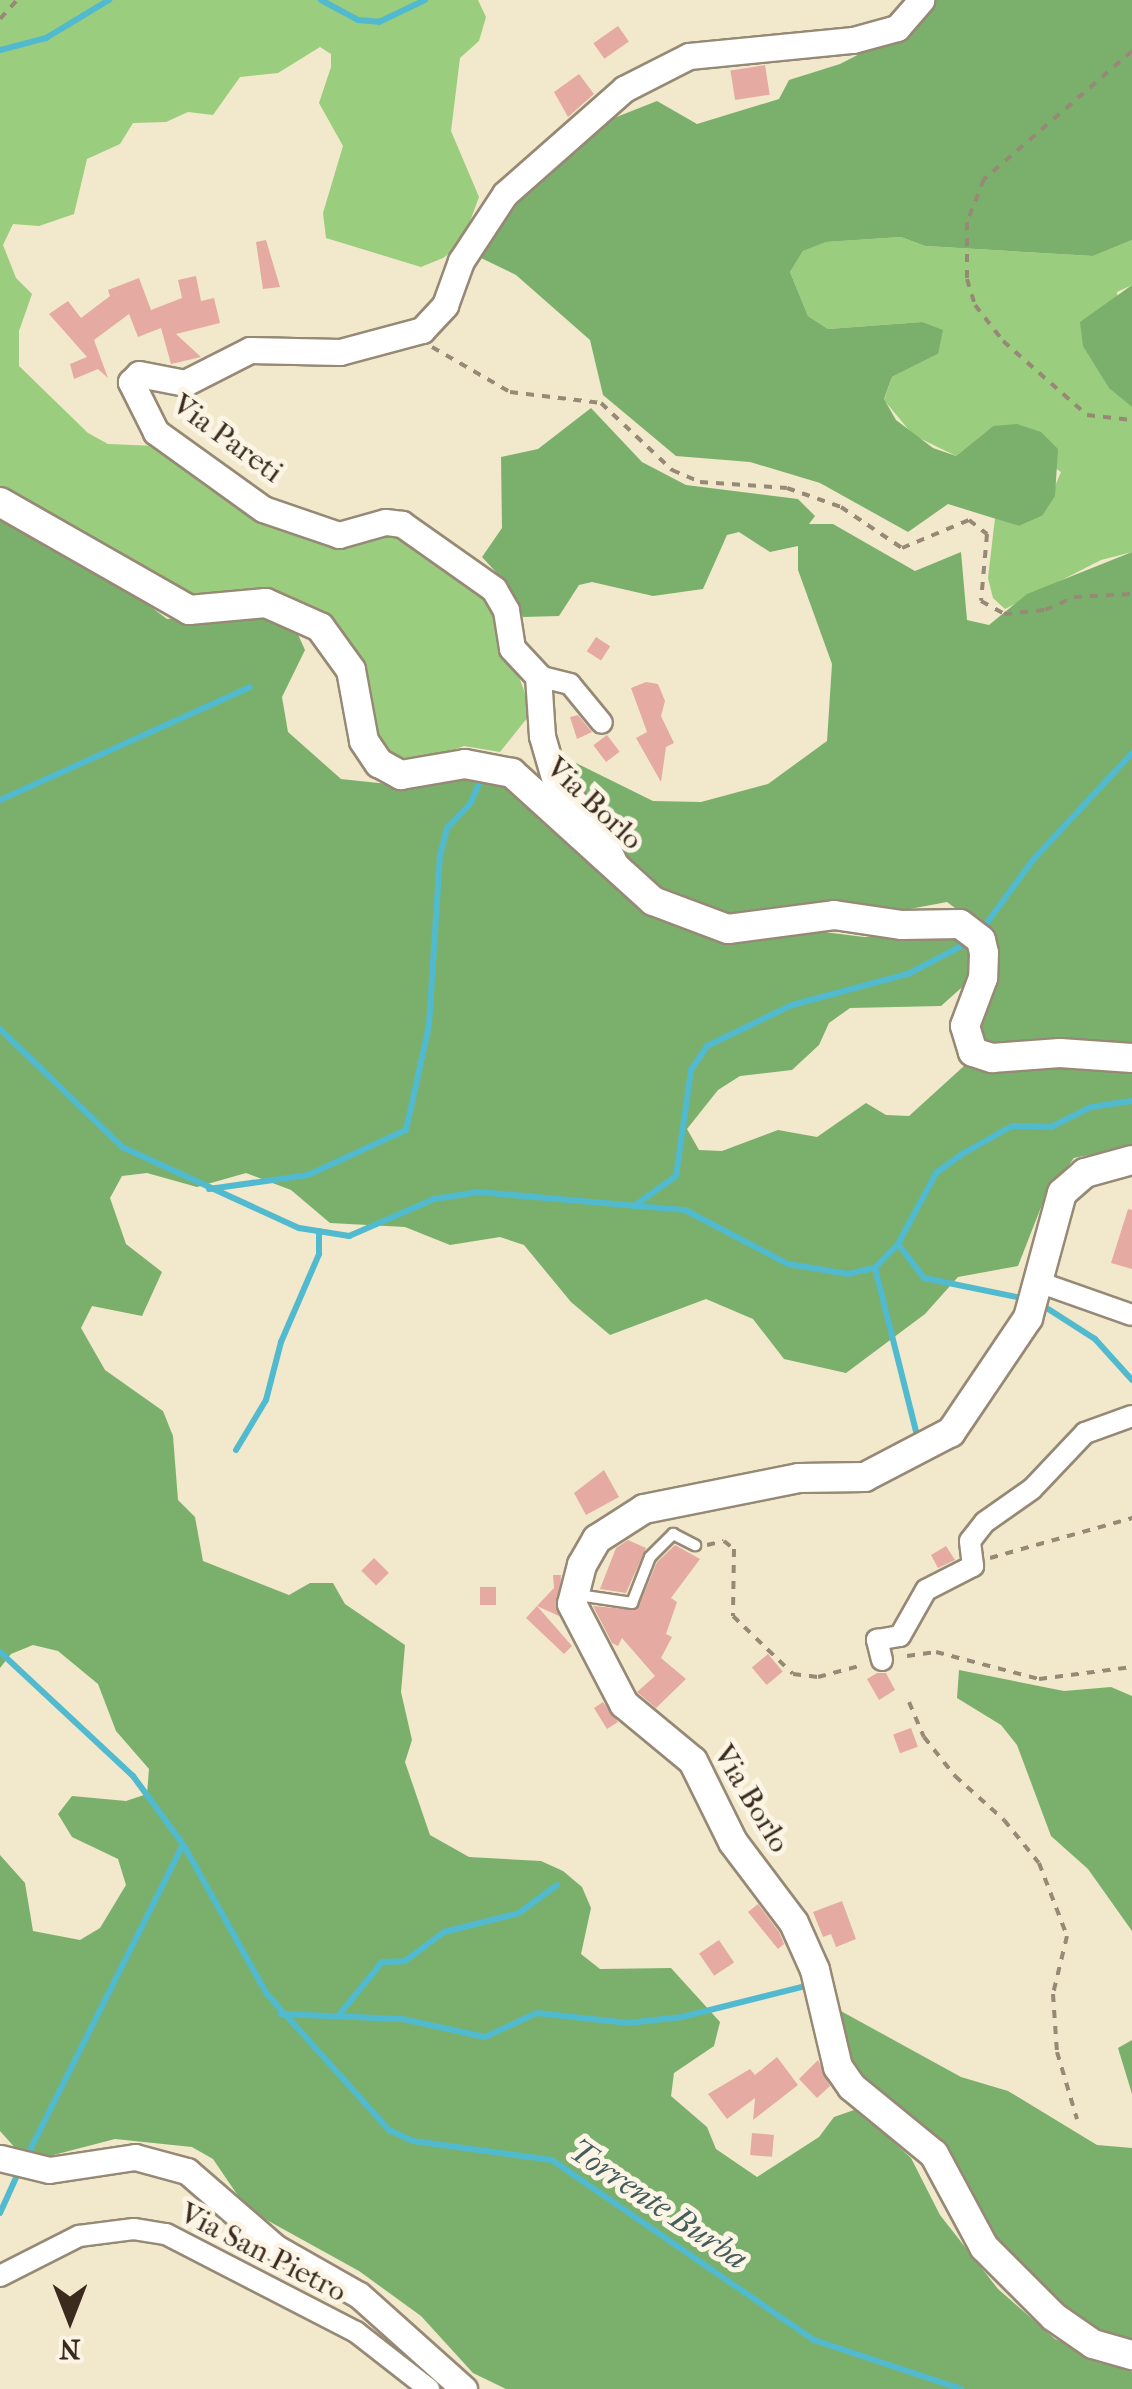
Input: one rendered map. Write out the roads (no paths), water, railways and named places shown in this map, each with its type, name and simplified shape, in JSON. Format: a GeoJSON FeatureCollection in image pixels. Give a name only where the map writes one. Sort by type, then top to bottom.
{"type":"FeatureCollection","features":[{"type":"Feature","properties":{"kind":"main road","name":"Via Borlo"},"geometry":{"type":"LineString","coordinates":[[0,502],[189,610],[266,603],[320,626],[351,670],[364,741],[380,764],[414,776],[465,764],[496,765],[652,901],[728,930],[766,929],[834,915],[902,926],[960,924],[981,940],[984,953],[983,978],[965,1026],[972,1052],[992,1058],[1060,1053],[1132,1058]]}},
{"type":"Feature","properties":{"kind":"main road"},"geometry":{"type":"LineString","coordinates":[[572,1595],[598,1539],[644,1509],[799,1478],[865,1477],[924,1450],[958,1424],[1028,1318],[1041,1283],[1062,1192],[1086,1173],[1132,1160]]}},
{"type":"Feature","properties":{"kind":"main road","name":"Via Borlo"},"geometry":{"type":"LineString","coordinates":[[572,1595],[574,1616],[601,1651],[624,1704],[693,1761],[733,1842],[794,1923],[816,1970],[838,2067],[852,2087],[934,2154],[984,2247],[1054,2318],[1093,2344],[1132,2356]]}},
{"type":"Feature","properties":{"kind":"street","name":"Via Pareti"},"geometry":{"type":"LineString","coordinates":[[538,676],[512,648],[494,589],[402,524],[385,522],[339,535],[264,510],[156,432],[131,388],[140,374],[185,382],[250,350],[340,352],[422,330],[446,304],[461,261],[505,194],[624,89],[689,56],[853,40],[897,28],[921,0]]}},
{"type":"Feature","properties":{"kind":"street"},"geometry":{"type":"LineString","coordinates":[[602,722],[570,684],[538,676],[542,736],[555,781],[596,825],[618,871]]}},
{"type":"Feature","properties":{"kind":"street"},"geometry":{"type":"LineString","coordinates":[[1041,1283],[1132,1316]]}},
{"type":"Feature","properties":{"kind":"street"},"geometry":{"type":"LineString","coordinates":[[882,1660],[877,1640],[900,1636],[926,1590],[976,1561],[970,1542],[985,1522],[1032,1489],[1085,1432],[1132,1416]]}},
{"type":"Feature","properties":{"kind":"street"},"geometry":{"type":"LineString","coordinates":[[0,2158],[49,2170],[135,2157],[187,2171],[276,2248],[359,2295],[464,2389]]}},
{"type":"Feature","properties":{"kind":"street","name":"Via San Pietro"},"geometry":{"type":"LineString","coordinates":[[0,2276],[79,2236],[134,2228],[166,2234],[356,2332],[429,2389]]}},
{"type":"Feature","properties":{"kind":"lane"},"geometry":{"type":"LineString","coordinates":[[572,1595],[632,1603],[650,1557],[674,1534],[695,1544]]}},
{"type":"Feature","properties":{"kind":"waterway"},"geometry":{"type":"LineString","coordinates":[[0,50],[46,38],[109,0]]}},
{"type":"Feature","properties":{"kind":"waterway"},"geometry":{"type":"LineString","coordinates":[[321,0],[358,20],[379,22],[425,0]]}},
{"type":"Feature","properties":{"kind":"waterway"},"geometry":{"type":"LineString","coordinates":[[0,800],[250,687]]}},
{"type":"Feature","properties":{"kind":"waterway"},"geometry":{"type":"LineString","coordinates":[[981,931],[1033,860],[1132,753]]}},
{"type":"Feature","properties":{"kind":"waterway"},"geometry":{"type":"LineString","coordinates":[[209,1189],[308,1175],[406,1130],[429,1025],[440,855],[447,828],[470,804],[484,773]]}},
{"type":"Feature","properties":{"kind":"waterway"},"geometry":{"type":"LineString","coordinates":[[634,1206],[676,1176],[691,1070],[707,1046],[792,1005],[908,974],[973,940]]}},
{"type":"Feature","properties":{"kind":"waterway"},"geometry":{"type":"LineString","coordinates":[[0,1029],[122,1147],[299,1228],[349,1236],[434,1199],[478,1192],[685,1210],[788,1264],[848,1274],[875,1268],[898,1244],[936,1173],[964,1153],[1012,1126],[1051,1127],[1091,1107],[1132,1101]]}},
{"type":"Feature","properties":{"kind":"waterway"},"geometry":{"type":"LineString","coordinates":[[236,1450],[266,1400],[281,1342],[319,1254],[319,1231]]}},
{"type":"Feature","properties":{"kind":"waterway"},"geometry":{"type":"LineString","coordinates":[[899,1245],[924,1278],[1026,1299]]}},
{"type":"Feature","properties":{"kind":"waterway"},"geometry":{"type":"LineString","coordinates":[[875,1268],[918,1439]]}},
{"type":"Feature","properties":{"kind":"waterway"},"geometry":{"type":"LineString","coordinates":[[1042,1305],[1095,1339],[1132,1380]]}},
{"type":"Feature","properties":{"kind":"waterway","name":"Torrente Burba"},"geometry":{"type":"LineString","coordinates":[[0,1652],[133,1776],[183,1844],[267,1994],[389,2130],[413,2141],[552,2160],[814,2340],[961,2389]]}},
{"type":"Feature","properties":{"kind":"waterway"},"geometry":{"type":"LineString","coordinates":[[26,2158],[183,1844]]}},
{"type":"Feature","properties":{"kind":"waterway"},"geometry":{"type":"LineString","coordinates":[[339,2015],[382,1962],[405,1961],[444,1932],[519,1913],[557,1885]]}},
{"type":"Feature","properties":{"kind":"waterway"},"geometry":{"type":"LineString","coordinates":[[281,2014],[402,2019],[485,2037],[537,2013],[628,2023],[682,2017],[805,1986]]}},
{"type":"Feature","properties":{"kind":"waterway"},"geometry":{"type":"LineString","coordinates":[[0,2213],[20,2169]]}}]}
